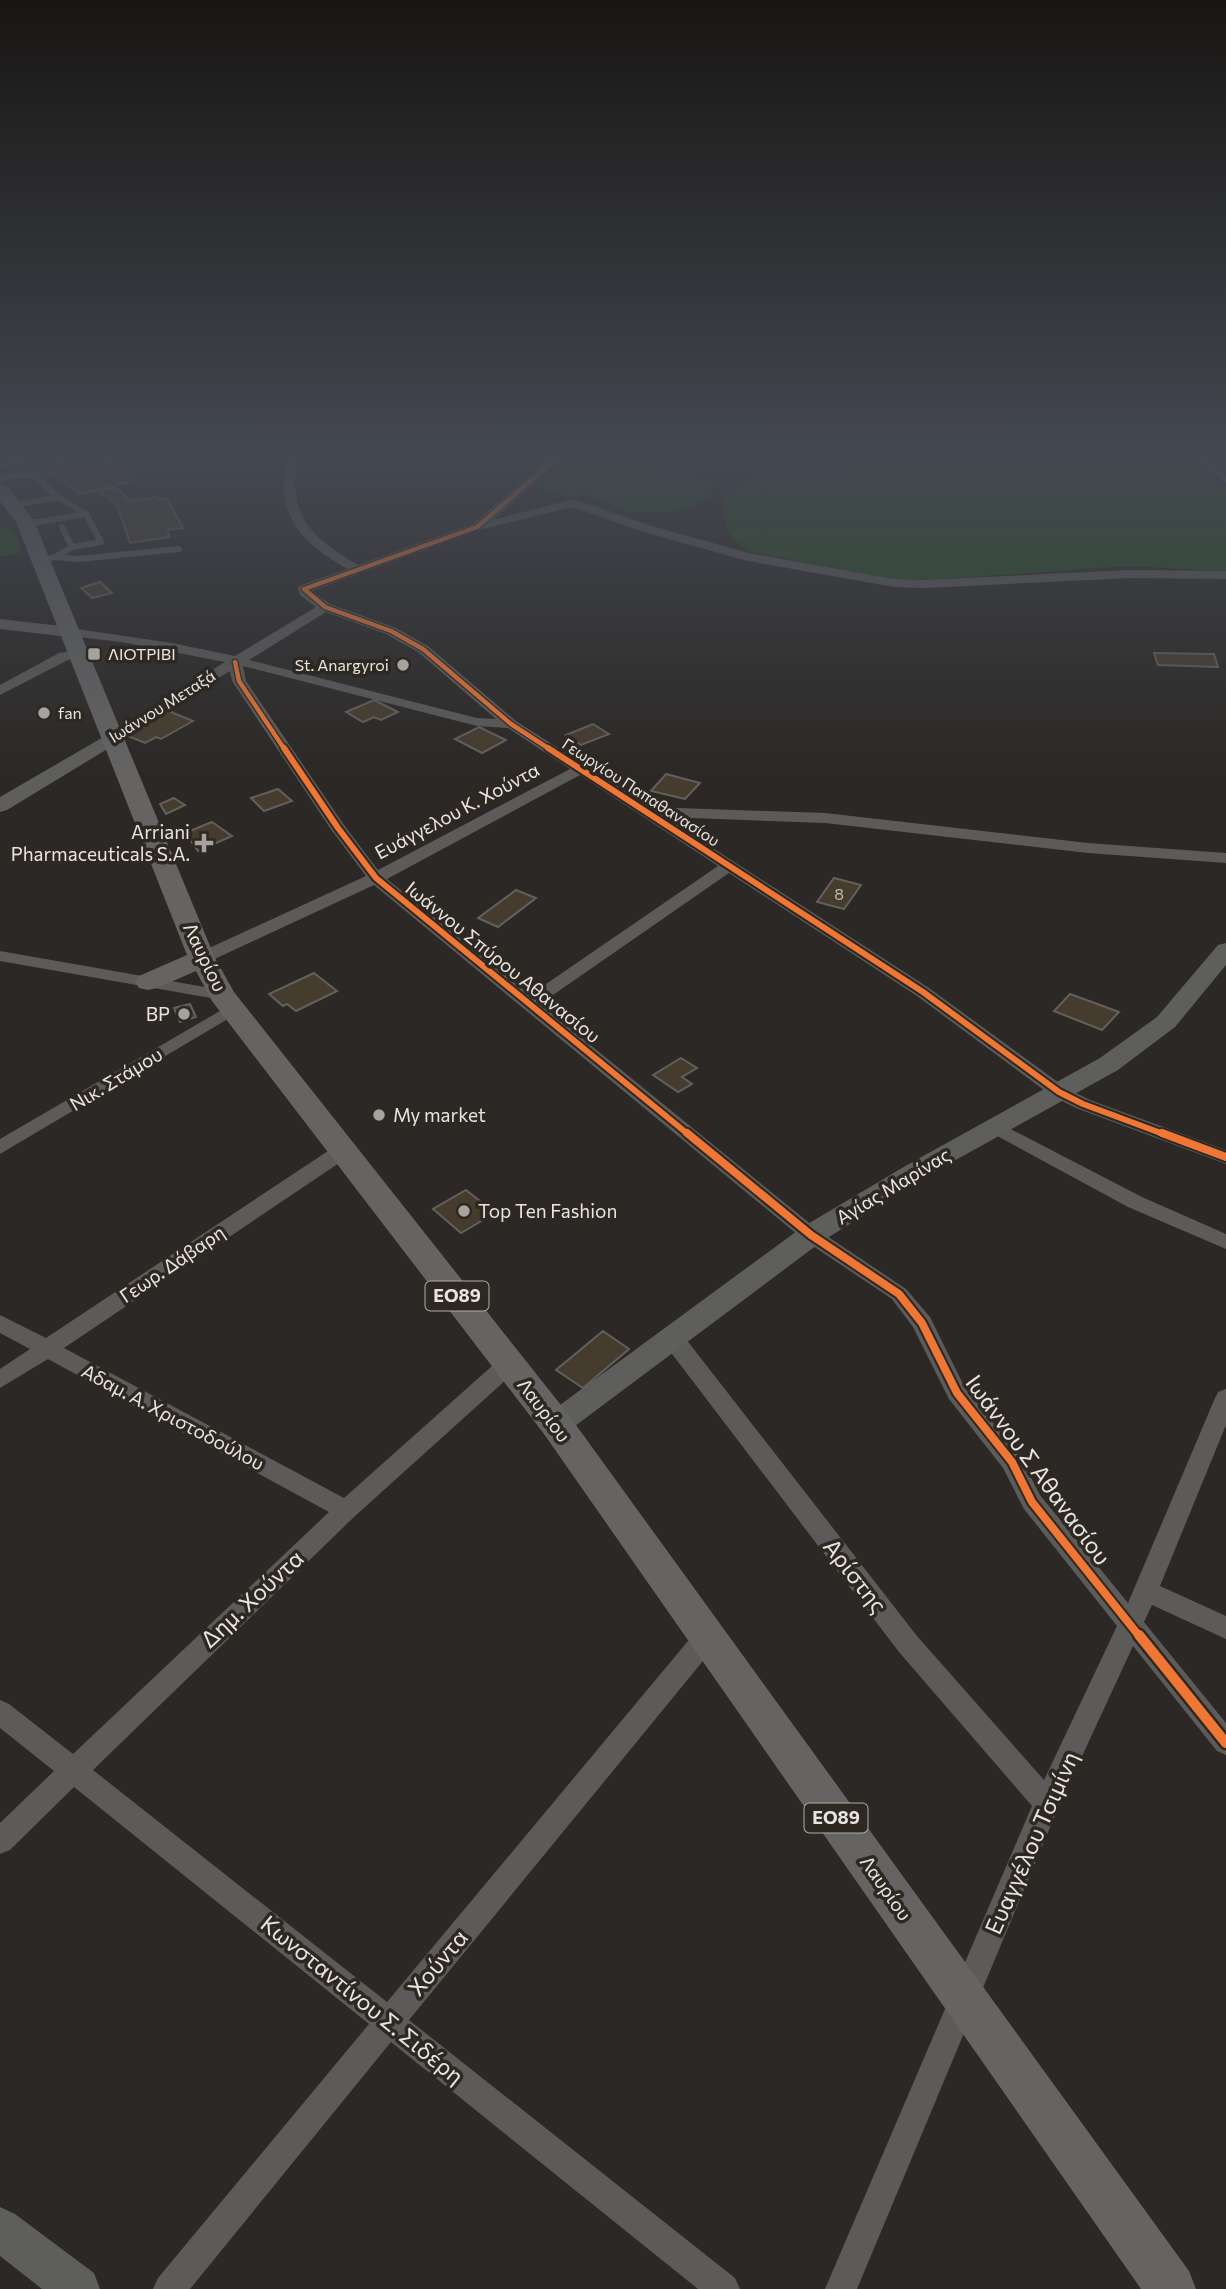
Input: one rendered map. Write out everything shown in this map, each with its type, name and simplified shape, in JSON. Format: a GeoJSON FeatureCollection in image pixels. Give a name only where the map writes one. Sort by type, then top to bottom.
{"type":"FeatureCollection","features":[{"type":"Feature","properties":{"kind":"main road","name":"Λαυρίου"},"geometry":{"type":"LineString","coordinates":[[48,560],[70,632],[111,738],[202,958],[227,1002],[556,1424],[1171,2289]]}},
{"type":"Feature","properties":{"kind":"main road"},"geometry":{"type":"LineString","coordinates":[[148,982],[202,958]]}},
{"type":"Feature","properties":{"kind":"street"},"geometry":{"type":"LineString","coordinates":[[342,560],[357,570]]}},
{"type":"Feature","properties":{"kind":"street"},"geometry":{"type":"LineString","coordinates":[[325,607],[304,589],[385,560]]}},
{"type":"Feature","properties":{"kind":"street"},"geometry":{"type":"LineString","coordinates":[[766,560],[894,583],[925,584],[1130,574],[1226,575]]}},
{"type":"Feature","properties":{"kind":"street","name":"Ιωάννου Μεταξά"},"geometry":{"type":"LineString","coordinates":[[1,805],[325,607]]}},
{"type":"Feature","properties":{"kind":"street","name":"Γεωργίου Παπαθανασίου"},"geometry":{"type":"LineString","coordinates":[[325,607],[352,615],[405,638],[423,649],[511,724],[923,992],[1059,1092],[1083,1104],[1226,1157]]}},
{"type":"Feature","properties":{"kind":"street"},"geometry":{"type":"LineString","coordinates":[[0,625],[106,635],[235,662],[477,722],[511,724]]}},
{"type":"Feature","properties":{"kind":"street"},"geometry":{"type":"LineString","coordinates":[[0,691],[64,656],[78,654]]}},
{"type":"Feature","properties":{"kind":"street","name":"Ιωάννου Σπύρου Αθανασίου"},"geometry":{"type":"LineString","coordinates":[[235,662],[239,681],[338,828],[376,878],[811,1235]]}},
{"type":"Feature","properties":{"kind":"street","name":"Ευάγγελου Κ. Χούντα"},"geometry":{"type":"LineString","coordinates":[[202,958],[376,878],[579,770]]}},
{"type":"Feature","properties":{"kind":"street"},"geometry":{"type":"LineString","coordinates":[[645,812],[825,818],[1088,848],[1226,858]]}},
{"type":"Feature","properties":{"kind":"street"},"geometry":{"type":"LineString","coordinates":[[530,1003],[729,865]]}},
{"type":"Feature","properties":{"kind":"street","name":"Αγίας Μαρίνας"},"geometry":{"type":"LineString","coordinates":[[556,1424],[674,1340],[811,1235],[1109,1064],[1166,1022],[1226,950]]}},
{"type":"Feature","properties":{"kind":"street"},"geometry":{"type":"LineString","coordinates":[[0,956],[148,982],[227,1002]]}},
{"type":"Feature","properties":{"kind":"street","name":"Νικ. Στάμου"},"geometry":{"type":"LineString","coordinates":[[0,1148],[227,1002]]}},
{"type":"Feature","properties":{"kind":"street"},"geometry":{"type":"LineString","coordinates":[[995,1127],[1135,1202],[1226,1242]]}},
{"type":"Feature","properties":{"kind":"street","name":"Γεωρ. Δάβαρη"},"geometry":{"type":"LineString","coordinates":[[0,1380],[344,1150]]}},
{"type":"Feature","properties":{"kind":"street","name":"Ιωάννου Σ Αθανασίου"},"geometry":{"type":"LineString","coordinates":[[811,1235],[872,1274],[899,1294],[911,1308],[931,1339],[957,1393],[1012,1462],[1032,1502],[1226,1743]]}},
{"type":"Feature","properties":{"kind":"street","name":"Αδαμ. Α. Χριστοδούλου"},"geometry":{"type":"LineString","coordinates":[[0,1323],[346,1510]]}},
{"type":"Feature","properties":{"kind":"street","name":"Αρίστης"},"geometry":{"type":"LineString","coordinates":[[674,1340],[908,1644],[1047,1803]]}},
{"type":"Feature","properties":{"kind":"street","name":"Δημ. Χούντα"},"geometry":{"type":"LineString","coordinates":[[0,1841],[72,1769],[346,1510],[509,1364]]}},
{"type":"Feature","properties":{"kind":"street","name":"Ευαγγέλου Τσιμίνη"},"geometry":{"type":"LineString","coordinates":[[841,2289],[1047,1803],[1146,1591],[1226,1398]]}},
{"type":"Feature","properties":{"kind":"street"},"geometry":{"type":"LineString","coordinates":[[1146,1591],[1226,1628]]}},
{"type":"Feature","properties":{"kind":"street","name":"Χούντα"},"geometry":{"type":"LineString","coordinates":[[169,2289],[707,1637]]}},
{"type":"Feature","properties":{"kind":"street","name":"Κωνσταντίνου Σ. Σιδέρη"},"geometry":{"type":"LineString","coordinates":[[0,1712],[724,2289]]}},
{"type":"Feature","properties":{"kind":"street"},"geometry":{"type":"LineString","coordinates":[[0,2229],[78,2289]]}},
{"type":"Feature","properties":{"kind":"green space"},"geometry":{"type":"Polygon","coordinates":[[[793,560],[1226,560],[1226,571],[1128,566],[929,580],[892,579],[793,560]]]}},
{"type":"Feature","properties":{"kind":"building"},"geometry":{"type":"Polygon","coordinates":[[[100,582],[112,593],[92,598],[81,588],[100,582]]]}},
{"type":"Feature","properties":{"kind":"building"},"geometry":{"type":"Polygon","coordinates":[[[1154,653],[1214,654],[1218,667],[1158,665],[1154,653]]]}},
{"type":"Feature","properties":{"kind":"building"},"geometry":{"type":"Polygon","coordinates":[[[374,700],[398,712],[381,720],[374,717],[363,722],[346,712],[374,700]]]}},
{"type":"Feature","properties":{"kind":"building"},"geometry":{"type":"Polygon","coordinates":[[[166,710],[193,721],[161,739],[156,737],[145,743],[123,734],[166,710]]]}},
{"type":"Feature","properties":{"kind":"building"},"geometry":{"type":"Polygon","coordinates":[[[593,724],[609,734],[581,745],[566,735],[593,724]]]}},
{"type":"Feature","properties":{"kind":"building"},"geometry":{"type":"Polygon","coordinates":[[[479,727],[506,740],[482,753],[455,739],[479,727]]]}},
{"type":"Feature","properties":{"kind":"building"},"geometry":{"type":"Polygon","coordinates":[[[666,774],[700,783],[685,799],[651,791],[666,774]]]}},
{"type":"Feature","properties":{"kind":"building"},"geometry":{"type":"Polygon","coordinates":[[[278,789],[292,801],[264,811],[251,798],[278,789]]]}},
{"type":"Feature","properties":{"kind":"building"},"geometry":{"type":"Polygon","coordinates":[[[174,798],[185,805],[166,814],[160,804],[174,798]]]}},
{"type":"Feature","properties":{"kind":"building","name":"Arriani Pharmaceuticals S.A."},"geometry":{"type":"Polygon","coordinates":[[[212,822],[232,836],[198,851],[185,833],[212,822]]]}},
{"type":"Feature","properties":{"kind":"building"},"geometry":{"type":"Polygon","coordinates":[[[834,878],[861,885],[844,909],[817,902],[834,878]]]}},
{"type":"Feature","properties":{"kind":"building"},"geometry":{"type":"Polygon","coordinates":[[[516,890],[536,898],[498,927],[478,918],[516,890]]]}},
{"type":"Feature","properties":{"kind":"building"},"geometry":{"type":"Polygon","coordinates":[[[314,973],[337,991],[296,1011],[287,1004],[283,1006],[269,994],[314,973]]]}},
{"type":"Feature","properties":{"kind":"building"},"geometry":{"type":"Polygon","coordinates":[[[1070,994],[1119,1012],[1102,1030],[1054,1011],[1070,994]]]}},
{"type":"Feature","properties":{"kind":"building"},"geometry":{"type":"Polygon","coordinates":[[[190,1004],[196,1017],[180,1022],[174,1008],[190,1004]]]}},
{"type":"Feature","properties":{"kind":"building"},"geometry":{"type":"Polygon","coordinates":[[[681,1058],[697,1068],[682,1077],[692,1084],[678,1092],[653,1075],[681,1058]]]}},
{"type":"Feature","properties":{"kind":"building","name":"Top Ten Fashion"},"geometry":{"type":"Polygon","coordinates":[[[466,1190],[495,1213],[461,1233],[433,1209],[466,1190]]]}},
{"type":"Feature","properties":{"kind":"building"},"geometry":{"type":"Polygon","coordinates":[[[603,1331],[629,1349],[583,1388],[556,1370],[603,1331]]]}},
{"type":"Feature","properties":{"kind":"cycle path"},"geometry":{"type":"LineString","coordinates":[[385,560],[304,589],[305,592],[325,607],[391,631],[423,649],[511,724],[923,992],[1059,1092],[1083,1104],[1226,1157]]}},
{"type":"Feature","properties":{"kind":"cycle path"},"geometry":{"type":"LineString","coordinates":[[235,662],[239,681],[338,828],[376,878],[811,1235],[899,1294],[922,1323],[957,1393],[1012,1462],[1032,1502],[1226,1743]]}},
{"type":"Feature","properties":{"kind":"place","name":"ΛΙΟΤΡΙΒΙ"},"geometry":{"type":"Point","coordinates":[94,654]}},
{"type":"Feature","properties":{"kind":"place","name":"St. Anargyroi"},"geometry":{"type":"Point","coordinates":[403,665]}},
{"type":"Feature","properties":{"kind":"place","name":"fan"},"geometry":{"type":"Point","coordinates":[44,713]}},
{"type":"Feature","properties":{"kind":"place","name":"Arriani Pharmaceuticals S.A."},"geometry":{"type":"Point","coordinates":[204,843]}},
{"type":"Feature","properties":{"kind":"place","name":"BP"},"geometry":{"type":"Point","coordinates":[184,1014]}},
{"type":"Feature","properties":{"kind":"place","name":"My market"},"geometry":{"type":"Point","coordinates":[379,1115]}},
{"type":"Feature","properties":{"kind":"place","name":"Top Ten Fashion"},"geometry":{"type":"Point","coordinates":[464,1211]}}]}
